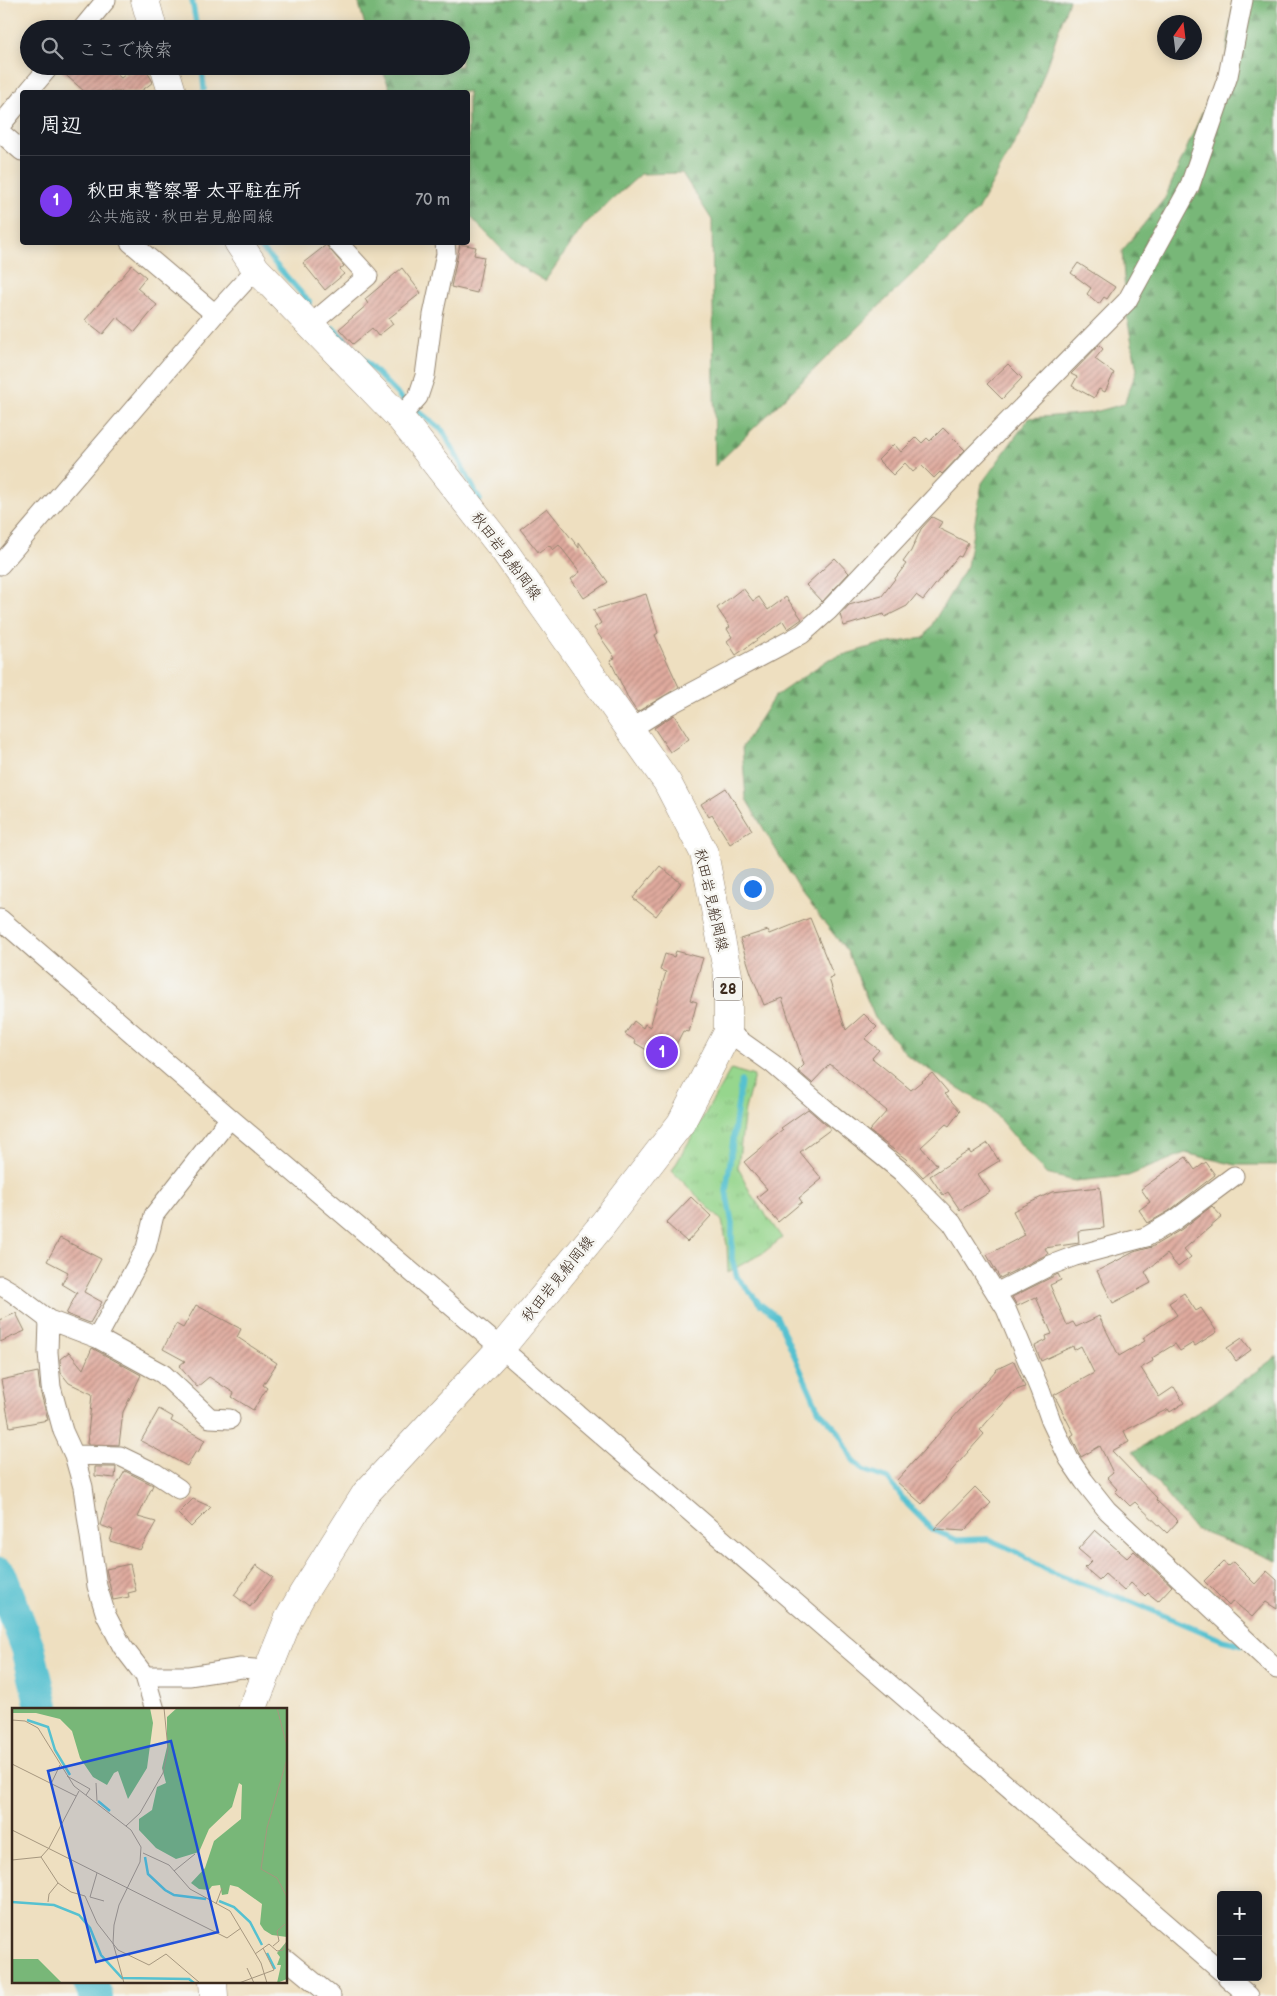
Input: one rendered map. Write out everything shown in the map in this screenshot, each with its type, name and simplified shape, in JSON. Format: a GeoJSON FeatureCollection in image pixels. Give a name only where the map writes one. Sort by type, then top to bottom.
{"type":"FeatureCollection","features":[{"type":"Feature","properties":{"kind":"main road"},"geometry":{"type":"LineString","coordinates":[[145,0],[151,20]]}},
{"type":"Feature","properties":{"kind":"main road"},"geometry":{"type":"LineString","coordinates":[[167,75],[171,90]]}},
{"type":"Feature","properties":{"kind":"main road","name":"秋田岩見船岡線"},"geometry":{"type":"LineString","coordinates":[[240,245],[256,269],[400,417],[503,549],[667,782],[704,853],[728,975],[728,1032],[682,1122],[603,1224],[501,1348],[366,1493],[302,1594],[288,1620],[253,1708]]}},
{"type":"Feature","properties":{"kind":"street"},"geometry":{"type":"LineString","coordinates":[[89,20],[106,0]]}},
{"type":"Feature","properties":{"kind":"street"},"geometry":{"type":"LineString","coordinates":[[629,730],[669,705],[802,634],[834,604],[958,472],[1127,301],[1189,188],[1228,76],[1243,0]]}},
{"type":"Feature","properties":{"kind":"street"},"geometry":{"type":"LineString","coordinates":[[30,90],[42,75]]}},
{"type":"Feature","properties":{"kind":"street"},"geometry":{"type":"LineString","coordinates":[[0,126],[20,102]]}},
{"type":"Feature","properties":{"kind":"street"},"geometry":{"type":"LineString","coordinates":[[0,132],[20,149]]}},
{"type":"Feature","properties":{"kind":"street"},"geometry":{"type":"LineString","coordinates":[[134,245],[215,314]]}},
{"type":"Feature","properties":{"kind":"street"},"geometry":{"type":"LineString","coordinates":[[310,325],[368,276],[340,245]]}},
{"type":"Feature","properties":{"kind":"street"},"geometry":{"type":"LineString","coordinates":[[400,417],[418,397],[425,376],[433,315],[446,254],[445,245]]}},
{"type":"Feature","properties":{"kind":"street"},"geometry":{"type":"LineString","coordinates":[[0,565],[215,314],[256,269]]}},
{"type":"Feature","properties":{"kind":"street"},"geometry":{"type":"LineString","coordinates":[[0,919],[230,1118],[501,1348],[1217,1968]]}},
{"type":"Feature","properties":{"kind":"street"},"geometry":{"type":"LineString","coordinates":[[728,1032],[772,1064],[902,1172],[952,1223],[996,1293],[1009,1318],[1051,1421],[1069,1459],[1084,1481],[1107,1510],[1273,1665]]}},
{"type":"Feature","properties":{"kind":"street"},"geometry":{"type":"LineString","coordinates":[[97,1338],[146,1248],[154,1215],[230,1118]]}},
{"type":"Feature","properties":{"kind":"street"},"geometry":{"type":"LineString","coordinates":[[996,1293],[1051,1265],[1075,1256],[1146,1237],[1175,1220],[1234,1176]]}},
{"type":"Feature","properties":{"kind":"street"},"geometry":{"type":"LineString","coordinates":[[0,1285],[49,1320],[97,1338],[163,1374],[210,1418],[230,1419]]}},
{"type":"Feature","properties":{"kind":"street"},"geometry":{"type":"LineString","coordinates":[[49,1320],[48,1352],[51,1387],[63,1431],[74,1455],[83,1486],[96,1586],[106,1615],[122,1646],[145,1676],[154,1708]]}},
{"type":"Feature","properties":{"kind":"street"},"geometry":{"type":"LineString","coordinates":[[74,1455],[120,1456],[156,1473],[179,1489]]}},
{"type":"Feature","properties":{"kind":"street"},"geometry":{"type":"LineString","coordinates":[[145,1676],[189,1676],[241,1668],[267,1670]]}},
{"type":"Feature","properties":{"kind":"street"},"geometry":{"type":"LineString","coordinates":[[288,1961],[330,1996]]}},
{"type":"Feature","properties":{"kind":"street"},"geometry":{"type":"LineString","coordinates":[[1232,1981],[1249,1996]]}},
{"type":"Feature","properties":{"kind":"green space"},"geometry":{"type":"Polygon","coordinates":[[[358,0],[1069,0],[1029,117],[977,211],[715,466],[712,220],[682,173],[641,174],[585,224],[545,281],[516,264],[470,216],[470,90],[390,90],[384,75],[470,75],[470,20],[364,20],[358,0]]]}},
{"type":"Feature","properties":{"kind":"green space"},"geometry":{"type":"Polygon","coordinates":[[[1234,0],[1277,0],[1277,1165],[1236,1165],[1185,1153],[1128,1176],[1075,1181],[1046,1174],[989,1107],[909,1057],[875,1018],[847,951],[804,897],[746,799],[742,747],[774,697],[829,659],[877,645],[924,638],[967,566],[982,483],[1029,418],[1091,413],[1124,404],[1137,370],[1127,317],[1122,251],[1165,198],[1226,58],[1234,0]]]}},
{"type":"Feature","properties":{"kind":"green space"},"geometry":{"type":"Polygon","coordinates":[[[731,1069],[754,1076],[745,1109],[738,1167],[751,1194],[782,1238],[763,1253],[728,1272],[727,1245],[722,1221],[672,1171],[731,1069]]]}},
{"type":"Feature","properties":{"kind":"green space"},"geometry":{"type":"Polygon","coordinates":[[[1277,1356],[1277,1561],[1194,1529],[1133,1452],[1213,1403],[1277,1356]]]}},
{"type":"Feature","properties":{"kind":"building"},"geometry":{"type":"Polygon","coordinates":[[[66,75],[118,75],[121,78],[125,75],[149,75],[153,82],[143,90],[83,90],[66,75]]]}},
{"type":"Feature","properties":{"kind":"building"},"geometry":{"type":"Polygon","coordinates":[[[326,245],[344,266],[340,269],[344,274],[325,290],[303,263],[326,245]]]}},
{"type":"Feature","properties":{"kind":"building"},"geometry":{"type":"Polygon","coordinates":[[[460,245],[476,247],[474,255],[484,257],[477,293],[451,287],[460,245]]]}},
{"type":"Feature","properties":{"kind":"building"},"geometry":{"type":"Polygon","coordinates":[[[1078,263],[1115,287],[1107,299],[1104,297],[1099,304],[1087,294],[1091,288],[1071,273],[1078,263]]]}},
{"type":"Feature","properties":{"kind":"building"},"geometry":{"type":"Polygon","coordinates":[[[132,265],[146,277],[137,288],[157,305],[135,332],[117,317],[103,334],[85,320],[132,265]]]}},
{"type":"Feature","properties":{"kind":"building"},"geometry":{"type":"Polygon","coordinates":[[[402,268],[421,293],[389,318],[393,324],[378,336],[372,328],[353,344],[339,329],[368,304],[365,299],[402,268]]]}},
{"type":"Feature","properties":{"kind":"building"},"geometry":{"type":"Polygon","coordinates":[[[1099,345],[1103,349],[1095,359],[1114,373],[1105,392],[1099,389],[1094,398],[1072,386],[1077,377],[1071,374],[1099,345]]]}},
{"type":"Feature","properties":{"kind":"building"},"geometry":{"type":"Polygon","coordinates":[[[1008,364],[1022,378],[1002,399],[987,384],[1008,364]]]}},
{"type":"Feature","properties":{"kind":"building"},"geometry":{"type":"Polygon","coordinates":[[[943,428],[965,450],[942,474],[940,472],[934,478],[921,465],[913,472],[905,463],[893,475],[878,460],[894,444],[901,452],[916,437],[922,443],[927,438],[930,441],[943,428]]]}},
{"type":"Feature","properties":{"kind":"building"},"geometry":{"type":"Polygon","coordinates":[[[547,508],[579,548],[579,542],[608,582],[584,598],[571,579],[580,572],[559,545],[553,550],[549,545],[539,553],[520,529],[547,508]]]}},
{"type":"Feature","properties":{"kind":"building"},"geometry":{"type":"Polygon","coordinates":[[[932,517],[942,522],[938,528],[968,543],[961,557],[958,556],[923,600],[916,595],[907,606],[885,617],[884,614],[844,626],[840,615],[849,605],[882,596],[906,564],[903,562],[911,551],[921,529],[932,517]]]}},
{"type":"Feature","properties":{"kind":"building"},"geometry":{"type":"Polygon","coordinates":[[[835,558],[849,573],[822,602],[806,585],[835,558]]]}},
{"type":"Feature","properties":{"kind":"building"},"geometry":{"type":"Polygon","coordinates":[[[743,588],[753,601],[759,597],[768,610],[786,597],[802,619],[788,629],[783,621],[736,655],[727,641],[732,637],[727,629],[730,627],[717,608],[743,588]]]}},
{"type":"Feature","properties":{"kind":"building"},"geometry":{"type":"Polygon","coordinates":[[[646,594],[658,633],[655,635],[679,687],[637,712],[629,700],[610,660],[615,658],[594,628],[601,623],[593,610],[646,594]]]}},
{"type":"Feature","properties":{"kind":"building"},"geometry":{"type":"Polygon","coordinates":[[[674,715],[689,739],[670,752],[654,728],[674,715]]]}},
{"type":"Feature","properties":{"kind":"building"},"geometry":{"type":"Polygon","coordinates":[[[726,788],[752,830],[730,844],[712,815],[709,817],[701,804],[726,788]]]}},
{"type":"Feature","properties":{"kind":"building"},"geometry":{"type":"Polygon","coordinates":[[[660,866],[681,883],[656,916],[633,898],[660,866]]]}},
{"type":"Feature","properties":{"kind":"building"},"geometry":{"type":"Polygon","coordinates":[[[810,918],[834,977],[829,979],[846,1030],[864,1014],[877,1027],[865,1039],[879,1050],[872,1058],[911,1090],[932,1073],[948,1092],[945,1094],[960,1111],[949,1126],[946,1124],[921,1147],[937,1165],[923,1177],[906,1159],[869,1131],[887,1111],[830,1064],[812,1083],[798,1071],[804,1065],[782,998],[764,1005],[740,939],[768,930],[770,934],[810,918]]]}},
{"type":"Feature","properties":{"kind":"building"},"geometry":{"type":"Polygon","coordinates":[[[676,951],[703,958],[690,1000],[697,1002],[689,1032],[683,1031],[667,1062],[635,1043],[636,1041],[625,1034],[634,1021],[643,1028],[645,1024],[650,1027],[666,972],[660,970],[665,954],[674,957],[676,951]]]}},
{"type":"Feature","properties":{"kind":"building"},"geometry":{"type":"Polygon","coordinates":[[[808,1109],[831,1129],[800,1152],[822,1179],[799,1198],[802,1202],[778,1222],[757,1197],[767,1189],[744,1162],[783,1130],[781,1128],[808,1109]]]}},
{"type":"Feature","properties":{"kind":"building"},"geometry":{"type":"Polygon","coordinates":[[[988,1143],[999,1161],[978,1174],[990,1192],[960,1210],[948,1192],[943,1195],[930,1176],[969,1151],[971,1154],[988,1143]]]}},
{"type":"Feature","properties":{"kind":"building"},"geometry":{"type":"Polygon","coordinates":[[[1186,1157],[1195,1170],[1206,1162],[1215,1175],[1169,1211],[1148,1223],[1139,1210],[1150,1202],[1141,1189],[1186,1157]]]}},
{"type":"Feature","properties":{"kind":"building"},"geometry":{"type":"Polygon","coordinates":[[[1100,1187],[1104,1228],[1078,1231],[1079,1243],[1045,1248],[1048,1254],[1000,1278],[987,1255],[1025,1235],[1013,1211],[1052,1192],[1100,1187]]]}},
{"type":"Feature","properties":{"kind":"building"},"geometry":{"type":"Polygon","coordinates":[[[691,1197],[711,1216],[687,1242],[666,1223],[691,1197]]]}},
{"type":"Feature","properties":{"kind":"building"},"geometry":{"type":"Polygon","coordinates":[[[1212,1206],[1222,1217],[1184,1249],[1191,1257],[1178,1267],[1167,1254],[1145,1272],[1151,1283],[1113,1303],[1097,1271],[1134,1252],[1152,1247],[1182,1229],[1212,1206]]]}},
{"type":"Feature","properties":{"kind":"building"},"geometry":{"type":"Polygon","coordinates":[[[60,1238],[101,1259],[84,1292],[102,1302],[90,1323],[66,1314],[77,1293],[62,1284],[68,1272],[47,1261],[60,1238]]]}},
{"type":"Feature","properties":{"kind":"building"},"geometry":{"type":"Polygon","coordinates":[[[1058,1274],[1061,1280],[1050,1285],[1067,1325],[1073,1322],[1076,1327],[1099,1316],[1119,1356],[1145,1341],[1143,1338],[1177,1315],[1169,1303],[1184,1293],[1196,1311],[1201,1308],[1217,1332],[1195,1346],[1193,1343],[1180,1351],[1175,1344],[1152,1358],[1153,1361],[1141,1368],[1159,1397],[1174,1387],[1184,1403],[1170,1412],[1168,1409],[1124,1431],[1129,1442],[1112,1451],[1157,1498],[1156,1500],[1178,1521],[1167,1533],[1135,1502],[1130,1506],[1115,1491],[1117,1489],[1107,1478],[1113,1473],[1100,1446],[1081,1457],[1071,1436],[1074,1434],[1054,1395],[1094,1373],[1081,1346],[1074,1350],[1073,1346],[1041,1361],[1035,1346],[1047,1340],[1046,1336],[1052,1334],[1036,1297],[1017,1306],[1012,1297],[1058,1274]]]}},
{"type":"Feature","properties":{"kind":"building"},"geometry":{"type":"Polygon","coordinates":[[[196,1305],[241,1329],[237,1337],[277,1363],[263,1385],[267,1388],[253,1410],[232,1397],[234,1393],[209,1377],[197,1387],[179,1366],[185,1361],[163,1349],[176,1324],[183,1328],[196,1305]]]}},
{"type":"Feature","properties":{"kind":"building"},"geometry":{"type":"Polygon","coordinates":[[[16,1313],[25,1331],[0,1342],[0,1320],[16,1313]]]}},
{"type":"Feature","properties":{"kind":"building"},"geometry":{"type":"Polygon","coordinates":[[[1242,1338],[1251,1350],[1236,1361],[1227,1348],[1242,1338]]]}},
{"type":"Feature","properties":{"kind":"building"},"geometry":{"type":"Polygon","coordinates":[[[92,1348],[141,1375],[123,1412],[119,1445],[87,1444],[92,1394],[69,1383],[61,1373],[60,1359],[69,1352],[83,1369],[92,1348]]]}},
{"type":"Feature","properties":{"kind":"building"},"geometry":{"type":"Polygon","coordinates":[[[1014,1361],[1025,1387],[1014,1391],[980,1430],[984,1434],[922,1504],[896,1481],[997,1369],[1014,1361]]]}},
{"type":"Feature","properties":{"kind":"building"},"geometry":{"type":"Polygon","coordinates":[[[38,1372],[40,1390],[48,1420],[10,1427],[1,1380],[38,1372]]]}},
{"type":"Feature","properties":{"kind":"building"},"geometry":{"type":"Polygon","coordinates":[[[159,1409],[173,1417],[171,1421],[205,1440],[187,1466],[141,1441],[159,1409]]]}},
{"type":"Feature","properties":{"kind":"building"},"geometry":{"type":"Polygon","coordinates":[[[95,1467],[116,1467],[115,1478],[95,1476],[95,1467]]]}},
{"type":"Feature","properties":{"kind":"building"},"geometry":{"type":"Polygon","coordinates":[[[125,1471],[153,1485],[138,1517],[156,1522],[140,1550],[110,1541],[113,1530],[100,1525],[107,1502],[125,1471]]]}},
{"type":"Feature","properties":{"kind":"building"},"geometry":{"type":"Polygon","coordinates":[[[975,1487],[991,1503],[964,1531],[934,1529],[975,1487]]]}},
{"type":"Feature","properties":{"kind":"building"},"geometry":{"type":"Polygon","coordinates":[[[193,1499],[211,1507],[191,1527],[178,1514],[193,1499]]]}},
{"type":"Feature","properties":{"kind":"building"},"geometry":{"type":"Polygon","coordinates":[[[1095,1530],[1127,1558],[1134,1551],[1172,1586],[1158,1601],[1148,1593],[1145,1596],[1131,1583],[1124,1591],[1105,1574],[1099,1580],[1085,1568],[1092,1561],[1078,1549],[1095,1530]]]}},
{"type":"Feature","properties":{"kind":"building"},"geometry":{"type":"Polygon","coordinates":[[[1223,1562],[1228,1566],[1233,1562],[1255,1584],[1267,1571],[1277,1580],[1277,1609],[1266,1602],[1252,1617],[1233,1601],[1229,1606],[1204,1581],[1223,1562]]]}},
{"type":"Feature","properties":{"kind":"building"},"geometry":{"type":"Polygon","coordinates":[[[130,1564],[136,1591],[128,1593],[129,1597],[113,1600],[106,1569],[130,1564]]]}},
{"type":"Feature","properties":{"kind":"building"},"geometry":{"type":"Polygon","coordinates":[[[256,1565],[273,1577],[250,1607],[234,1595],[256,1565]]]}},
{"type":"Feature","properties":{"kind":"waterway"},"geometry":{"type":"LineString","coordinates":[[192,0],[195,20]]}},
{"type":"Feature","properties":{"kind":"waterway"},"geometry":{"type":"LineString","coordinates":[[203,75],[204,89]]}},
{"type":"Feature","properties":{"kind":"waterway"},"geometry":{"type":"LineString","coordinates":[[259,245],[310,303]]}},
{"type":"Feature","properties":{"kind":"waterway"},"geometry":{"type":"LineString","coordinates":[[333,328],[404,401]]}},
{"type":"Feature","properties":{"kind":"waterway"},"geometry":{"type":"LineString","coordinates":[[417,410],[443,431],[480,500]]}},
{"type":"Feature","properties":{"kind":"waterway"},"geometry":{"type":"LineString","coordinates":[[741,1081],[726,1191],[732,1223],[732,1259],[737,1277],[760,1304],[777,1317],[819,1411],[838,1431],[853,1460],[863,1470],[888,1479],[908,1505],[933,1530],[957,1540],[988,1539],[1013,1550],[1050,1572],[1132,1602],[1222,1640],[1243,1645]]}},
{"type":"Feature","properties":{"kind":"waterway"},"geometry":{"type":"LineString","coordinates":[[0,1575],[28,1648],[43,1708]]}},
{"type":"Feature","properties":{"kind":"waterway"},"geometry":{"type":"LineString","coordinates":[[91,1984],[96,1996]]}},
{"type":"Feature","properties":{"kind":"place","name":"秋田東警察署 太平駐在所"},"geometry":{"type":"Point","coordinates":[662,1052]}}]}
